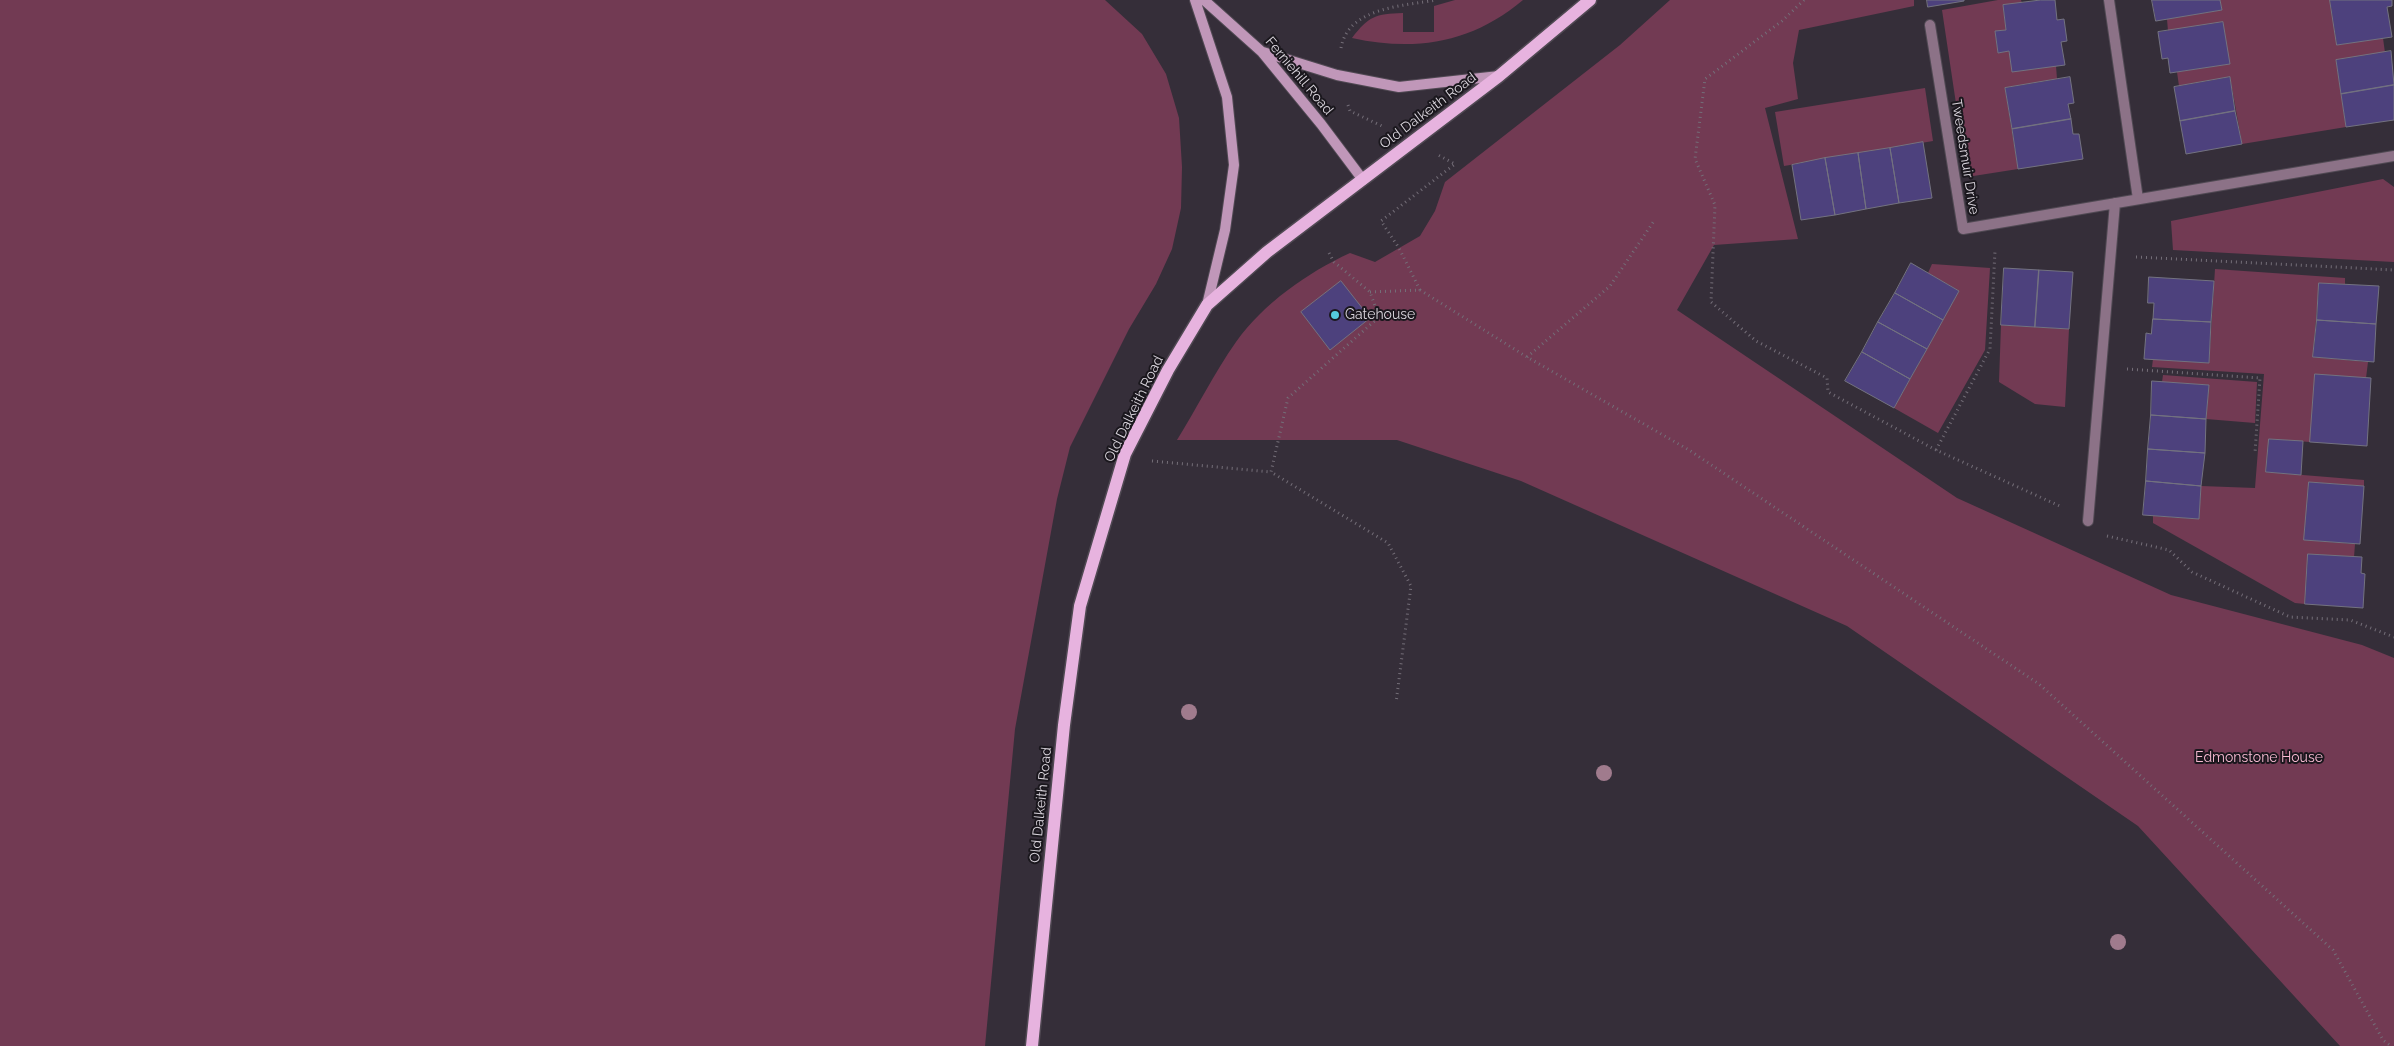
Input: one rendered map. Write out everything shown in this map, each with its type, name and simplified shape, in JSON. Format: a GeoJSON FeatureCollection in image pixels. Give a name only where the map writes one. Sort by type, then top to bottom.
{"type":"FeatureCollection","features":[{"type":"Feature","properties":{"kind":"main road"},"geometry":{"type":"LineString","coordinates":[[1195,0],[1227,97],[1234,165],[1226,230],[1207,305]]}},
{"type":"Feature","properties":{"kind":"main road","name":"Ferniehill Road"},"geometry":{"type":"LineString","coordinates":[[1204,0],[1262,52],[1321,124],[1363,180]]}},
{"type":"Feature","properties":{"kind":"main road","name":"Old Dalkeith Road"},"geometry":{"type":"LineString","coordinates":[[1032,1046],[1064,725],[1080,606],[1125,454],[1168,370],[1207,305],[1267,252],[1499,76],[1590,0]]}},
{"type":"Feature","properties":{"kind":"main road"},"geometry":{"type":"LineString","coordinates":[[1262,52],[1338,75],[1399,87],[1499,76]]}},
{"type":"Feature","properties":{"kind":"street"},"geometry":{"type":"LineString","coordinates":[[2109,0],[2138,199]]}},
{"type":"Feature","properties":{"kind":"street","name":"Tweedsmuir Drive"},"geometry":{"type":"LineString","coordinates":[[1930,25],[1963,229],[2394,156]]}},
{"type":"Feature","properties":{"kind":"street"},"geometry":{"type":"LineString","coordinates":[[2088,521],[2115,203]]}},
{"type":"Feature","properties":{"kind":"path"},"geometry":{"type":"LineString","coordinates":[[1804,0],[1782,21],[1705,79],[1694,159],[1715,205],[1711,302],[1756,340],[1827,378],[1828,392],[1936,450],[2055,503],[2088,521],[2108,537],[2169,550],[2192,572],[2290,617],[2350,620],[2394,637]]}},
{"type":"Feature","properties":{"kind":"path"},"geometry":{"type":"LineString","coordinates":[[1381,220],[1399,248],[1420,290],[1527,357],[1689,450],[2039,684],[2333,950],[2384,1040],[2391,1046]]}},
{"type":"Feature","properties":{"kind":"path"},"geometry":{"type":"LineString","coordinates":[[1527,357],[1610,286],[1654,221]]}},
{"type":"Feature","properties":{"kind":"path"},"geometry":{"type":"LineString","coordinates":[[1936,450],[1990,349],[1996,224]]}},
{"type":"Feature","properties":{"kind":"path"},"geometry":{"type":"LineString","coordinates":[[1272,472],[1288,398],[1379,317],[1370,292],[1334,262],[1329,253]]}},
{"type":"Feature","properties":{"kind":"path"},"geometry":{"type":"LineString","coordinates":[[2110,255],[2394,270]]}},
{"type":"Feature","properties":{"kind":"path"},"geometry":{"type":"LineString","coordinates":[[1370,292],[1420,290]]}},
{"type":"Feature","properties":{"kind":"path"},"geometry":{"type":"LineString","coordinates":[[2101,368],[2260,378],[2255,453]]}},
{"type":"Feature","properties":{"kind":"path"},"geometry":{"type":"LineString","coordinates":[[1125,454],[1166,464],[1272,472],[1388,543],[1411,586],[1396,703]]}},
{"type":"Feature","properties":{"kind":"green space"},"geometry":{"type":"Polygon","coordinates":[[[0,0],[1105,0],[1142,34],[1166,74],[1179,118],[1182,167],[1181,208],[1172,249],[1156,284],[1129,329],[1070,447],[1057,499],[1015,729],[985,1046],[0,1046],[0,0]]]}},
{"type":"Feature","properties":{"kind":"green space"},"geometry":{"type":"Polygon","coordinates":[[[1455,0],[1523,0],[1504,15],[1484,26],[1463,35],[1442,40],[1399,44],[1352,38],[1368,21],[1393,13],[1403,13],[1403,32],[1434,32],[1434,6],[1455,0]]]}},
{"type":"Feature","properties":{"kind":"green space","name":"Edmonstone House"},"geometry":{"type":"Polygon","coordinates":[[[1670,0],[1914,0],[1914,6],[1799,30],[1793,63],[1798,99],[1765,108],[1798,239],[1714,245],[1677,310],[1957,498],[2171,595],[2362,645],[2394,658],[2394,1046],[2340,1046],[2138,826],[1847,626],[1521,481],[1397,440],[1177,440],[1236,342],[1273,302],[1302,280],[1350,253],[1375,262],[1420,236],[1435,211],[1445,182],[1620,45],[1670,0]]]}},
{"type":"Feature","properties":{"kind":"green space"},"geometry":{"type":"Polygon","coordinates":[[[1998,0],[2021,0],[2022,3],[2003,6],[2006,30],[1995,32],[1998,53],[2009,51],[2056,66],[2057,79],[2005,88],[2018,169],[1967,177],[1942,10],[1998,0]]]}},
{"type":"Feature","properties":{"kind":"green space"},"geometry":{"type":"Polygon","coordinates":[[[2220,0],[2330,0],[2337,45],[2383,38],[2385,53],[2336,60],[2346,127],[2242,144],[2230,77],[2179,86],[2177,72],[2229,64],[2223,22],[2168,31],[2167,19],[2222,10],[2220,0]]]}},
{"type":"Feature","properties":{"kind":"green space"},"geometry":{"type":"Polygon","coordinates":[[[1925,88],[1933,141],[1784,166],[1775,112],[1925,88]]]}},
{"type":"Feature","properties":{"kind":"green space"},"geometry":{"type":"Polygon","coordinates":[[[2383,179],[2394,187],[2394,262],[2173,250],[2171,221],[2383,179]]]}},
{"type":"Feature","properties":{"kind":"green space"},"geometry":{"type":"Polygon","coordinates":[[[1932,264],[1990,268],[1985,350],[1938,433],[1894,408],[1959,291],[1928,273],[1932,264]]]}},
{"type":"Feature","properties":{"kind":"green space"},"geometry":{"type":"Polygon","coordinates":[[[2215,269],[2345,278],[2345,284],[2319,283],[2313,357],[2368,362],[2366,378],[2310,442],[2269,439],[2266,472],[2364,480],[2364,486],[2309,482],[2305,540],[2355,544],[2354,557],[2308,554],[2305,604],[2295,603],[2153,523],[2153,516],[2199,519],[2201,486],[2255,488],[2264,374],[2152,367],[2153,359],[2209,363],[2215,269]]]}},
{"type":"Feature","properties":{"kind":"green space"},"geometry":{"type":"Polygon","coordinates":[[[2001,325],[2069,329],[2065,407],[2035,404],[1999,382],[2001,325]]]}},
{"type":"Feature","properties":{"kind":"green space"},"geometry":{"type":"Polygon","coordinates":[[[2163,375],[2257,382],[2255,423],[2206,419],[2209,385],[2162,382],[2163,375]]]}},
{"type":"Feature","properties":{"kind":"building"},"geometry":{"type":"Polygon","coordinates":[[[1927,0],[1964,0],[1964,1],[1928,7],[1927,0]]]}},
{"type":"Feature","properties":{"kind":"building"},"geometry":{"type":"Polygon","coordinates":[[[2055,0],[2057,20],[2064,19],[2067,41],[2061,42],[2065,65],[2012,72],[2009,51],[1998,53],[1995,31],[2006,30],[2003,5],[2055,0]]]}},
{"type":"Feature","properties":{"kind":"building"},"geometry":{"type":"Polygon","coordinates":[[[2152,0],[2220,0],[2222,10],[2156,21],[2152,0]]]}},
{"type":"Feature","properties":{"kind":"building"},"geometry":{"type":"Polygon","coordinates":[[[2330,0],[2392,0],[2392,6],[2387,7],[2392,37],[2337,45],[2330,0]]]}},
{"type":"Feature","properties":{"kind":"building"},"geometry":{"type":"Polygon","coordinates":[[[2223,22],[2230,64],[2170,73],[2168,58],[2162,59],[2158,32],[2223,22]]]}},
{"type":"Feature","properties":{"kind":"building"},"geometry":{"type":"Polygon","coordinates":[[[2391,51],[2394,85],[2341,94],[2336,60],[2391,51]]]}},
{"type":"Feature","properties":{"kind":"building"},"geometry":{"type":"Polygon","coordinates":[[[2070,77],[2074,103],[2068,104],[2071,119],[2012,129],[2005,88],[2070,77]]]}},
{"type":"Feature","properties":{"kind":"building"},"geometry":{"type":"Polygon","coordinates":[[[2230,77],[2235,111],[2180,121],[2174,87],[2230,77]]]}},
{"type":"Feature","properties":{"kind":"building"},"geometry":{"type":"Polygon","coordinates":[[[2394,85],[2394,120],[2346,127],[2341,94],[2394,85]]]}},
{"type":"Feature","properties":{"kind":"building"},"geometry":{"type":"Polygon","coordinates":[[[2235,111],[2242,144],[2186,154],[2180,121],[2235,111]]]}},
{"type":"Feature","properties":{"kind":"building"},"geometry":{"type":"Polygon","coordinates":[[[2071,119],[2073,134],[2079,134],[2083,159],[2018,169],[2012,129],[2071,119]]]}},
{"type":"Feature","properties":{"kind":"building"},"geometry":{"type":"Polygon","coordinates":[[[1923,142],[1932,198],[1899,203],[1890,148],[1923,142]]]}},
{"type":"Feature","properties":{"kind":"building"},"geometry":{"type":"Polygon","coordinates":[[[1890,148],[1899,203],[1866,209],[1858,153],[1890,148]]]}},
{"type":"Feature","properties":{"kind":"building"},"geometry":{"type":"Polygon","coordinates":[[[1858,153],[1866,209],[1835,215],[1825,158],[1858,153]]]}},
{"type":"Feature","properties":{"kind":"building"},"geometry":{"type":"Polygon","coordinates":[[[1825,158],[1835,215],[1801,220],[1792,165],[1825,158]]]}},
{"type":"Feature","properties":{"kind":"building"},"geometry":{"type":"Polygon","coordinates":[[[1911,263],[1959,291],[1943,320],[1895,293],[1911,263]]]}},
{"type":"Feature","properties":{"kind":"building"},"geometry":{"type":"Polygon","coordinates":[[[2004,268],[2039,270],[2035,327],[2001,325],[2004,268]]]}},
{"type":"Feature","properties":{"kind":"building"},"geometry":{"type":"Polygon","coordinates":[[[2039,270],[2073,272],[2069,329],[2035,327],[2039,270]]]}},
{"type":"Feature","properties":{"kind":"building"},"geometry":{"type":"Polygon","coordinates":[[[2149,277],[2214,281],[2211,322],[2153,319],[2154,303],[2148,303],[2149,277]]]}},
{"type":"Feature","properties":{"kind":"building","name":"Gatehouse"},"geometry":{"type":"Polygon","coordinates":[[[1341,281],[1370,318],[1330,350],[1301,312],[1341,281]]]}},
{"type":"Feature","properties":{"kind":"building"},"geometry":{"type":"Polygon","coordinates":[[[2319,283],[2379,286],[2376,324],[2317,320],[2319,283]]]}},
{"type":"Feature","properties":{"kind":"building"},"geometry":{"type":"Polygon","coordinates":[[[1895,293],[1943,320],[1927,349],[1878,322],[1895,293]]]}},
{"type":"Feature","properties":{"kind":"building"},"geometry":{"type":"Polygon","coordinates":[[[2153,319],[2211,322],[2209,363],[2144,359],[2146,333],[2151,334],[2153,319]]]}},
{"type":"Feature","properties":{"kind":"building"},"geometry":{"type":"Polygon","coordinates":[[[2317,320],[2376,324],[2374,362],[2313,357],[2317,320]]]}},
{"type":"Feature","properties":{"kind":"building"},"geometry":{"type":"Polygon","coordinates":[[[1878,322],[1927,349],[1910,379],[1862,352],[1878,322]]]}},
{"type":"Feature","properties":{"kind":"building"},"geometry":{"type":"Polygon","coordinates":[[[1862,352],[1910,379],[1894,408],[1845,381],[1862,352]]]}},
{"type":"Feature","properties":{"kind":"building"},"geometry":{"type":"Polygon","coordinates":[[[2315,374],[2371,378],[2367,446],[2310,442],[2315,374]]]}},
{"type":"Feature","properties":{"kind":"building"},"geometry":{"type":"Polygon","coordinates":[[[2152,381],[2209,385],[2206,419],[2151,415],[2152,381]]]}},
{"type":"Feature","properties":{"kind":"building"},"geometry":{"type":"Polygon","coordinates":[[[2151,415],[2206,419],[2205,453],[2148,449],[2151,415]]]}},
{"type":"Feature","properties":{"kind":"building"},"geometry":{"type":"Polygon","coordinates":[[[2269,439],[2303,441],[2301,475],[2266,472],[2269,439]]]}},
{"type":"Feature","properties":{"kind":"building"},"geometry":{"type":"Polygon","coordinates":[[[2148,449],[2205,453],[2201,486],[2146,481],[2148,449]]]}},
{"type":"Feature","properties":{"kind":"building"},"geometry":{"type":"Polygon","coordinates":[[[2146,481],[2201,486],[2199,519],[2143,515],[2146,481]]]}},
{"type":"Feature","properties":{"kind":"building"},"geometry":{"type":"Polygon","coordinates":[[[2309,482],[2364,486],[2360,544],[2304,540],[2309,482]]]}},
{"type":"Feature","properties":{"kind":"building"},"geometry":{"type":"Polygon","coordinates":[[[2308,554],[2362,557],[2361,573],[2365,574],[2363,608],[2305,604],[2308,554]]]}},
{"type":"Feature","properties":{"kind":"place","name":"Gatehouse"},"geometry":{"type":"Point","coordinates":[1335,315]}}]}
